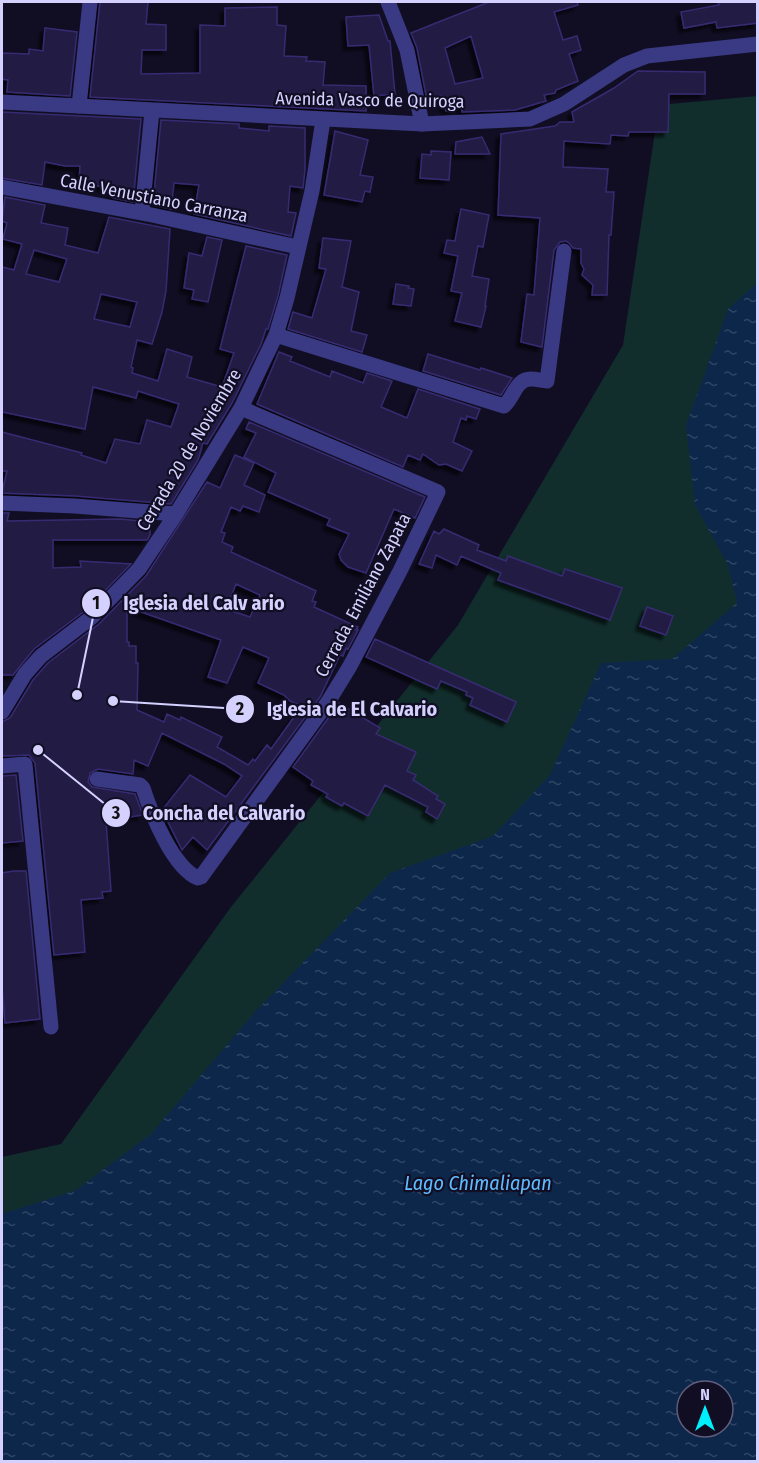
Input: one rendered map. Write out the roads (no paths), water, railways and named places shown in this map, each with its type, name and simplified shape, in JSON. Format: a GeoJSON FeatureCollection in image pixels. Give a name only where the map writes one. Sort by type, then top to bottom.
{"type":"FeatureCollection","features":[{"type":"Feature","properties":{"kind":"street"},"geometry":{"type":"LineString","coordinates":[[79,106],[90,2]]}},
{"type":"Feature","properties":{"kind":"street"},"geometry":{"type":"LineString","coordinates":[[388,2],[408,50],[422,124]]}},
{"type":"Feature","properties":{"kind":"street","name":"Avenida Vasco de Quiroga"},"geometry":{"type":"LineString","coordinates":[[2,102],[422,124],[530,119],[564,104],[624,65],[647,56],[758,44]]}},
{"type":"Feature","properties":{"kind":"street"},"geometry":{"type":"LineString","coordinates":[[142,213],[152,111]]}},
{"type":"Feature","properties":{"kind":"street","name":"Cerrada 20 de Noviembre"},"geometry":{"type":"LineString","coordinates":[[2,712],[25,674],[42,656],[92,617],[139,569],[176,514],[241,408],[276,335],[287,298],[312,191],[323,120]]}},
{"type":"Feature","properties":{"kind":"street","name":"Calle Venustiano Carranza"},"geometry":{"type":"LineString","coordinates":[[2,188],[142,213],[298,248]]}},
{"type":"Feature","properties":{"kind":"street"},"geometry":{"type":"LineString","coordinates":[[276,335],[504,406],[513,396],[517,385],[524,380],[547,381],[564,251]]}},
{"type":"Feature","properties":{"kind":"street","name":"Cerrada. Emiliano Zapata"},"geometry":{"type":"LineString","coordinates":[[97,779],[140,785],[144,788],[161,834],[188,873],[198,878],[201,877],[328,702],[350,666],[400,571],[438,492],[241,408]]}},
{"type":"Feature","properties":{"kind":"street"},"geometry":{"type":"LineString","coordinates":[[2,503],[176,514]]}},
{"type":"Feature","properties":{"kind":"street"},"geometry":{"type":"LineString","coordinates":[[2,766],[25,764],[51,1027]]}},
{"type":"Feature","properties":{"kind":"water","name":"Lago Chimaliapan"},"geometry":{"type":"Polygon","coordinates":[[[757,283],[757,1461],[2,1461],[2,1214],[76,1190],[151,1134],[254,1013],[390,873],[493,836],[550,775],[601,663],[672,659],[737,603],[728,565],[695,505],[686,425],[728,309],[757,283]]]}},
{"type":"Feature","properties":{"kind":"place","name":"Iglesia del Calv ario"},"geometry":{"type":"Point","coordinates":[77,695]}},
{"type":"Feature","properties":{"kind":"place","name":"Iglesia de El Calvario"},"geometry":{"type":"Point","coordinates":[113,701]}},
{"type":"Feature","properties":{"kind":"place","name":"Concha del Calvario"},"geometry":{"type":"Point","coordinates":[38,750]}}]}
